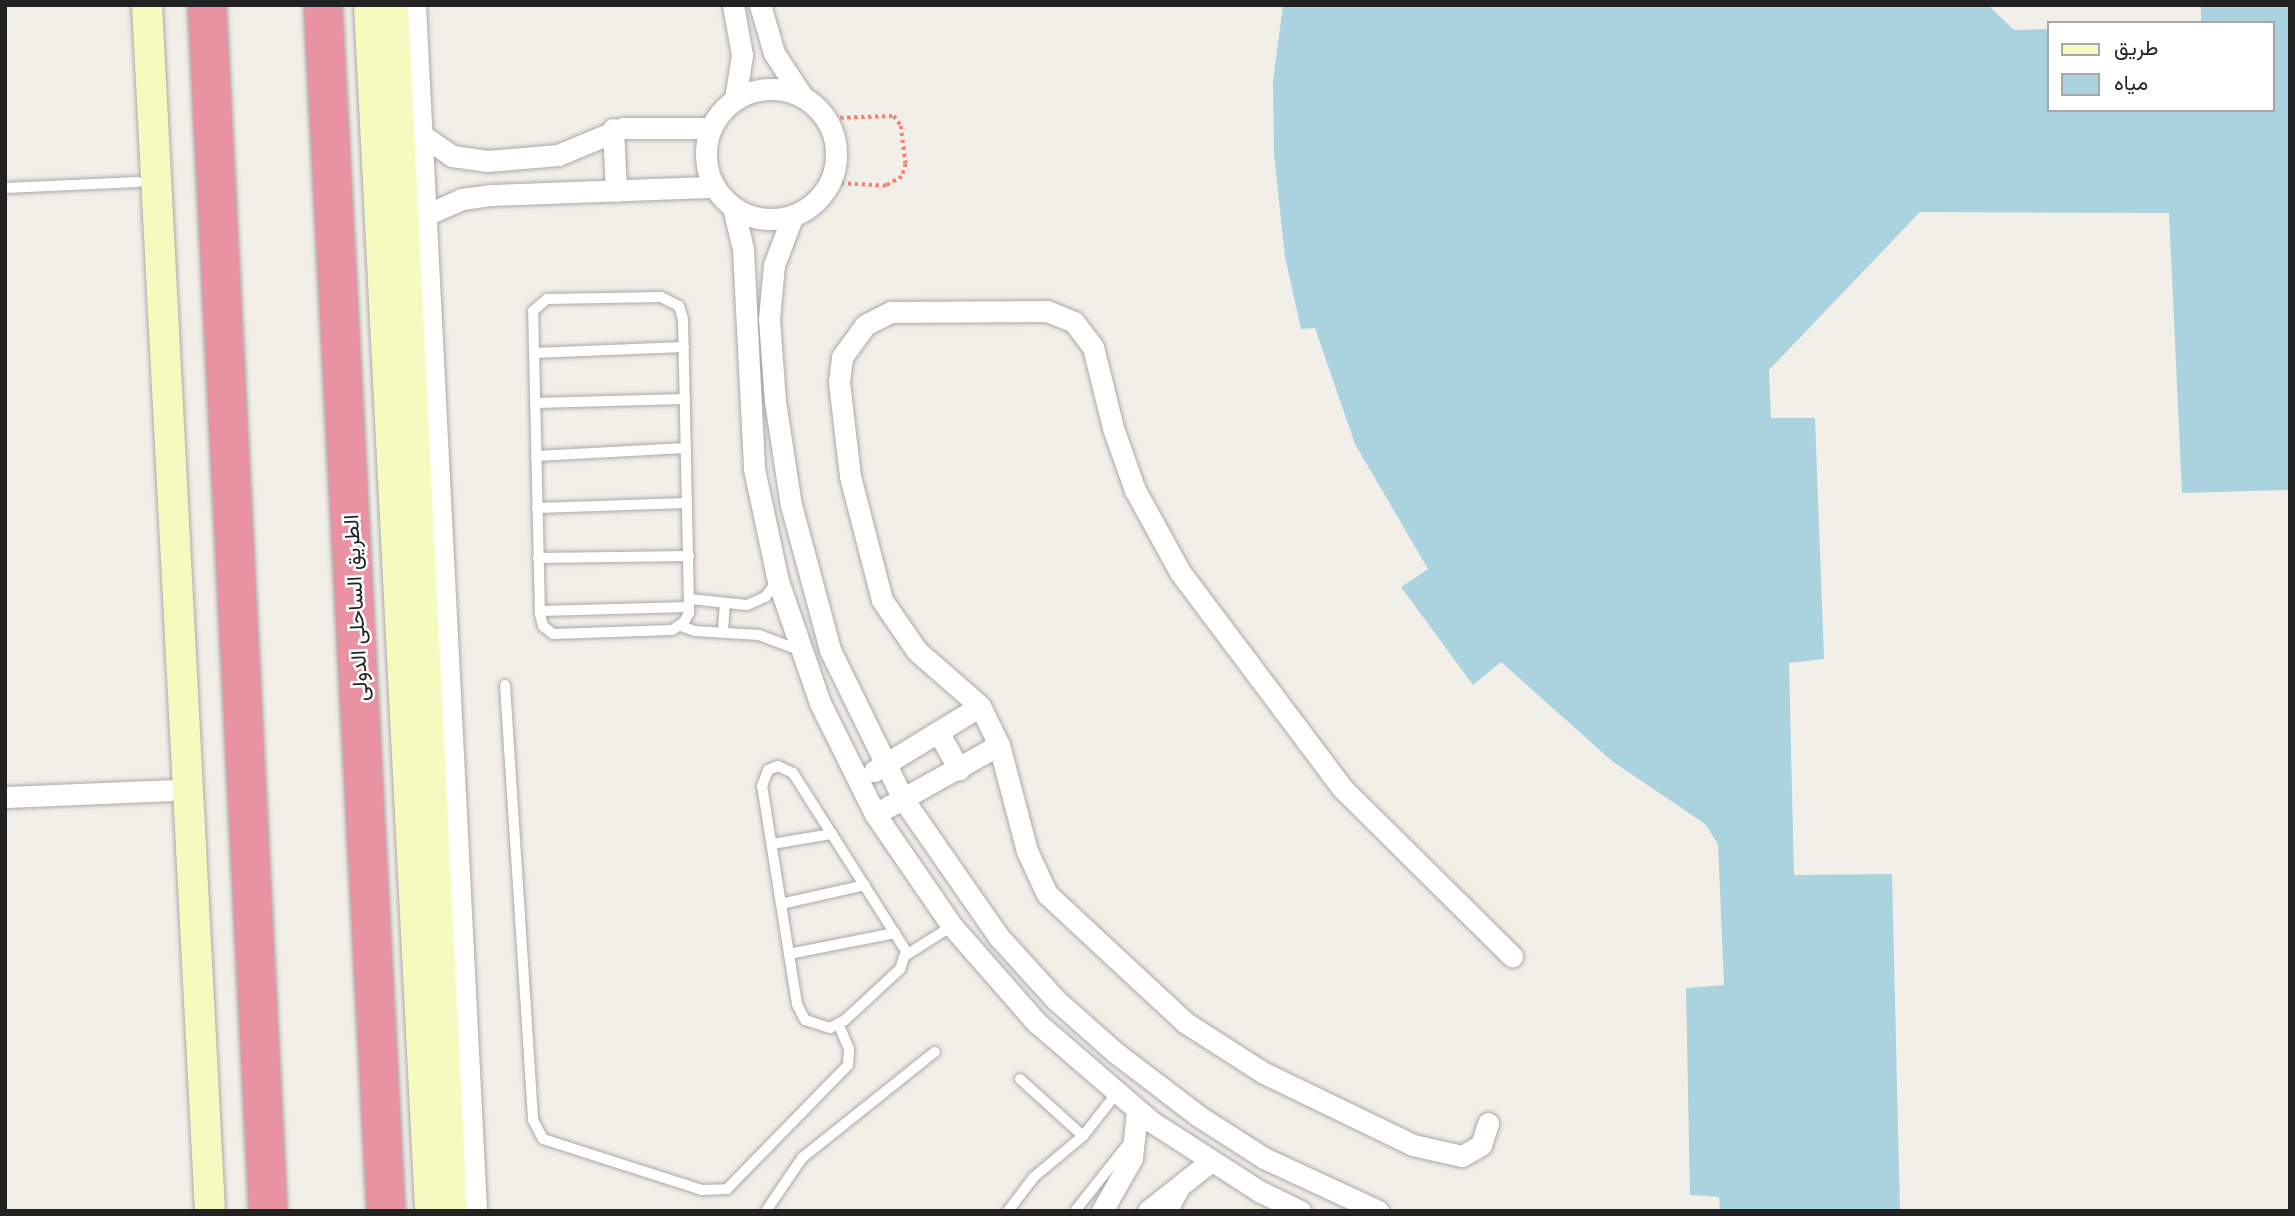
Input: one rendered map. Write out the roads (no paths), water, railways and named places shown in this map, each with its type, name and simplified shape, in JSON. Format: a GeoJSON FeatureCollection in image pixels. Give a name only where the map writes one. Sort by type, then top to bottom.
{"type":"FeatureCollection","features":[{"type":"Feature","properties":{"kind":"highway"},"geometry":{"type":"LineString","coordinates":[[207,5],[268,1211]]}},
{"type":"Feature","properties":{"kind":"highway","name":"الطريق الساحلى الدولى"},"geometry":{"type":"LineString","coordinates":[[323,5],[386,1211]]}},
{"type":"Feature","properties":{"kind":"main road"},"geometry":{"type":"LineString","coordinates":[[130,5],[191,1211]]}},
{"type":"Feature","properties":{"kind":"main road"},"geometry":{"type":"LineString","coordinates":[[147,5],[210,1211]]}},
{"type":"Feature","properties":{"kind":"main road"},"geometry":{"type":"LineString","coordinates":[[369,5],[430,1211]]}},
{"type":"Feature","properties":{"kind":"main road"},"geometry":{"type":"LineString","coordinates":[[393,5],[411,135],[454,1017],[452,1211]]}},
{"type":"Feature","properties":{"kind":"street"},"geometry":{"type":"LineString","coordinates":[[415,5],[411,135],[426,215],[454,1017],[476,1211]]}},
{"type":"Feature","properties":{"kind":"street"},"geometry":{"type":"LineString","coordinates":[[733,5],[740,33],[741,65],[735,99],[711,128],[706,158],[715,187],[733,207],[762,219],[793,215],[808,208],[830,183],[836,150],[825,118],[785,76],[760,5]]}},
{"type":"Feature","properties":{"kind":"street"},"geometry":{"type":"LineString","coordinates":[[740,33],[766,27]]}},
{"type":"Feature","properties":{"kind":"street"},"geometry":{"type":"LineString","coordinates":[[735,99],[768,88],[802,96]]}},
{"type":"Feature","properties":{"kind":"street"},"geometry":{"type":"LineString","coordinates":[[411,135],[452,156],[488,161],[558,155],[613,129],[711,128]]}},
{"type":"Feature","properties":{"kind":"street"},"geometry":{"type":"LineString","coordinates":[[613,129],[616,191]]}},
{"type":"Feature","properties":{"kind":"street"},"geometry":{"type":"LineString","coordinates":[[426,215],[477,196],[715,187]]}},
{"type":"Feature","properties":{"kind":"street"},"geometry":{"type":"LineString","coordinates":[[733,207],[743,249],[754,469],[778,581],[799,650],[875,814],[952,926],[1036,1022],[1127,1102],[1211,1161],[1295,1209],[1304,1178]]}},
{"type":"Feature","properties":{"kind":"street"},"geometry":{"type":"LineString","coordinates":[[793,215],[782,239],[770,292],[783,460],[817,612],[885,765],[903,799],[968,898],[1056,1000],[1143,1076],[1230,1138],[1304,1178],[1378,1211]]}},
{"type":"Feature","properties":{"kind":"street"},"geometry":{"type":"LineString","coordinates":[[1488,1123],[1481,1145],[1462,1156],[1413,1145],[1264,1073],[1193,1028],[1047,894],[1027,851],[999,745],[980,706],[933,667],[894,623],[876,586],[860,524],[843,429],[839,369],[855,335],[891,312],[1046,311],[1081,329],[1097,357],[1113,428],[1135,489],[1180,572],[1343,789],[1512,956]]}},
{"type":"Feature","properties":{"kind":"street"},"geometry":{"type":"LineString","coordinates":[[857,780],[980,706]]}},
{"type":"Feature","properties":{"kind":"street"},"geometry":{"type":"LineString","coordinates":[[938,732],[959,769]]}},
{"type":"Feature","properties":{"kind":"street"},"geometry":{"type":"LineString","coordinates":[[875,814],[999,745]]}},
{"type":"Feature","properties":{"kind":"street"},"geometry":{"type":"LineString","coordinates":[[5,797],[170,790]]}},
{"type":"Feature","properties":{"kind":"street"},"geometry":{"type":"LineString","coordinates":[[1036,1022],[1056,1000]]}},
{"type":"Feature","properties":{"kind":"street"},"geometry":{"type":"LineString","coordinates":[[1102,1211],[1126,1172],[1137,1134],[1127,1102],[1143,1076]]}},
{"type":"Feature","properties":{"kind":"street"},"geometry":{"type":"LineString","coordinates":[[1148,1211],[1192,1172],[1211,1161]]}},
{"type":"Feature","properties":{"kind":"lane"},"geometry":{"type":"LineString","coordinates":[[5,188],[138,182]]}},
{"type":"Feature","properties":{"kind":"lane"},"geometry":{"type":"LineString","coordinates":[[681,626],[690,603],[682,312],[667,298],[547,299],[533,311],[538,558],[543,626],[559,635],[681,626],[759,635],[799,650]]}},
{"type":"Feature","properties":{"kind":"lane"},"geometry":{"type":"LineString","coordinates":[[534,353],[684,347]]}},
{"type":"Feature","properties":{"kind":"lane"},"geometry":{"type":"LineString","coordinates":[[535,404],[685,399]]}},
{"type":"Feature","properties":{"kind":"lane"},"geometry":{"type":"LineString","coordinates":[[536,456],[686,448]]}},
{"type":"Feature","properties":{"kind":"lane"},"geometry":{"type":"LineString","coordinates":[[537,508],[687,503]]}},
{"type":"Feature","properties":{"kind":"lane"},"geometry":{"type":"LineString","coordinates":[[538,558],[689,556]]}},
{"type":"Feature","properties":{"kind":"lane"},"geometry":{"type":"LineString","coordinates":[[540,611],[756,602],[778,581]]}},
{"type":"Feature","properties":{"kind":"lane"},"geometry":{"type":"LineString","coordinates":[[723,631],[725,603]]}},
{"type":"Feature","properties":{"kind":"lane"},"geometry":{"type":"LineString","coordinates":[[505,685],[533,1120],[543,1139],[702,1190],[727,1189],[848,1065],[849,1049],[839,1024]]}},
{"type":"Feature","properties":{"kind":"lane"},"geometry":{"type":"LineString","coordinates":[[906,956],[895,933],[793,773],[778,766],[768,770],[762,780],[797,1004],[805,1020],[821,1028],[839,1024],[901,969],[906,956],[952,926]]}},
{"type":"Feature","properties":{"kind":"lane"},"geometry":{"type":"LineString","coordinates":[[772,844],[832,834]]}},
{"type":"Feature","properties":{"kind":"lane"},"geometry":{"type":"LineString","coordinates":[[781,904],[865,885]]}},
{"type":"Feature","properties":{"kind":"lane"},"geometry":{"type":"LineString","coordinates":[[789,954],[895,933]]}},
{"type":"Feature","properties":{"kind":"lane"},"geometry":{"type":"LineString","coordinates":[[766,1211],[802,1158],[936,1052]]}},
{"type":"Feature","properties":{"kind":"lane"},"geometry":{"type":"LineString","coordinates":[[1020,1079],[1083,1136]]}},
{"type":"Feature","properties":{"kind":"lane"},"geometry":{"type":"LineString","coordinates":[[1008,1211],[1034,1177],[1127,1102]]}},
{"type":"Feature","properties":{"kind":"lane"},"geometry":{"type":"LineString","coordinates":[[1075,1211],[1112,1160],[1137,1134]]}},
{"type":"Feature","properties":{"kind":"lane"},"geometry":{"type":"LineString","coordinates":[[1173,1211],[1192,1172]]}},
{"type":"Feature","properties":{"kind":"water"},"geometry":{"type":"Polygon","coordinates":[[[1283,5],[1988,5],[2014,30],[2046,29],[2046,112],[2274,112],[2274,21],[2201,21],[2201,5],[2290,5],[2290,490],[2182,493],[2169,213],[1920,212],[1769,370],[1771,418],[1815,418],[1824,659],[1789,663],[1794,875],[1892,874],[1900,1211],[1720,1211],[1719,1197],[1690,1195],[1686,988],[1724,985],[1718,844],[1705,824],[1612,761],[1501,662],[1473,685],[1401,587],[1428,569],[1355,444],[1315,328],[1301,329],[1285,257],[1274,154],[1273,81],[1283,5]]]}}]}
